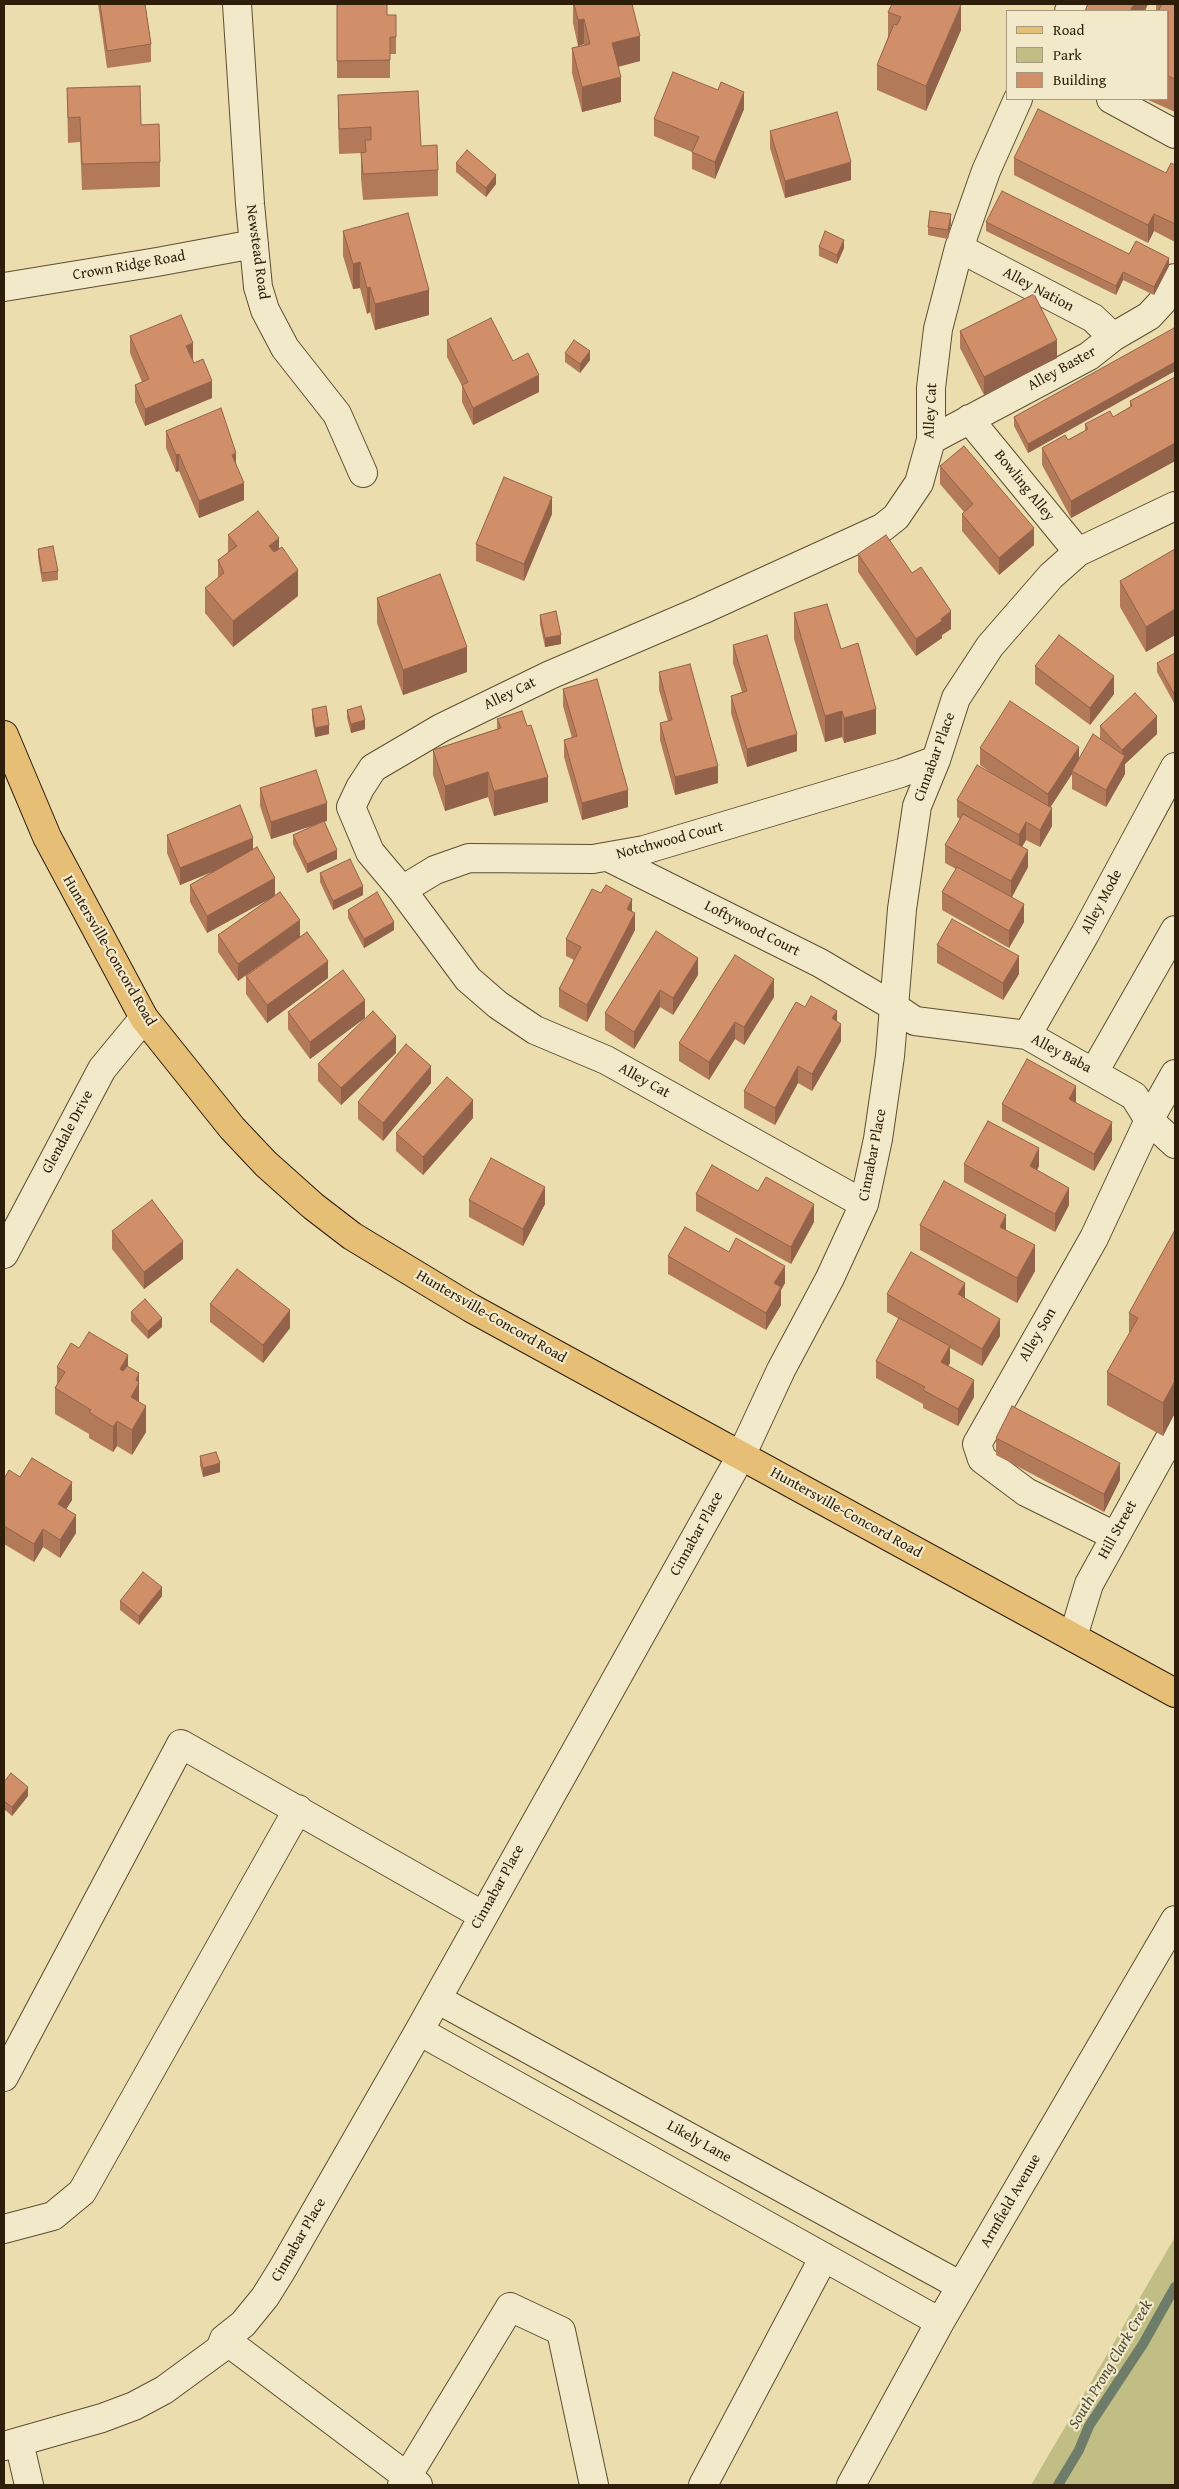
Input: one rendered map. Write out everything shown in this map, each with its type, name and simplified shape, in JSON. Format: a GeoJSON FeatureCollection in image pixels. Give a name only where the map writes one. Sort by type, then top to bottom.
{"type":"FeatureCollection","features":[{"type":"Feature","properties":{"kind":"main road","name":"Huntersville-Concord Road"},"geometry":{"type":"LineString","coordinates":[[4,735],[47,837],[144,1018],[232,1128],[266,1164],[352,1236],[470,1308],[1175,1693]]}},
{"type":"Feature","properties":{"kind":"street","name":"Newstead Road"},"geometry":{"type":"LineString","coordinates":[[238,4],[258,287],[265,310],[285,348],[337,414],[363,473]]}},
{"type":"Feature","properties":{"kind":"street","name":"Alley Cat"},"geometry":{"type":"LineString","coordinates":[[864,1204],[606,1060],[535,1030],[498,1005],[468,979],[402,890],[370,852],[351,807],[373,768],[440,728],[550,675],[702,610],[882,528],[896,517],[919,483],[931,440],[931,388],[938,329],[959,248],[986,171],[1018,100]]}},
{"type":"Feature","properties":{"kind":"street"},"geometry":{"type":"LineString","coordinates":[[1113,100],[1175,134]]}},
{"type":"Feature","properties":{"kind":"street","name":"Crown Ridge Road"},"geometry":{"type":"LineString","coordinates":[[4,287],[254,244]]}},
{"type":"Feature","properties":{"kind":"street","name":"Alley Nation"},"geometry":{"type":"LineString","coordinates":[[959,248],[1093,318],[1113,337]]}},
{"type":"Feature","properties":{"kind":"street","name":"Alley Baster"},"geometry":{"type":"LineString","coordinates":[[931,440],[1089,356],[1113,337],[1149,316],[1162,302],[1175,278]]}},
{"type":"Feature","properties":{"kind":"street","name":"Bowling Alley"},"geometry":{"type":"LineString","coordinates":[[969,419],[1078,552]]}},
{"type":"Feature","properties":{"kind":"street","name":"Cinnabar Place"},"geometry":{"type":"LineString","coordinates":[[11,2444],[102,2418],[134,2406],[164,2390],[193,2371],[220,2349],[224,2339],[244,2324],[265,2297],[419,2031],[482,1915],[741,1456],[781,1370],[830,1278],[864,1204],[878,1139],[890,1056],[902,909],[917,806],[936,760],[956,698],[990,646],[1051,576],[1078,552],[1175,506]]}},
{"type":"Feature","properties":{"kind":"street","name":"Notchwood Court"},"geometry":{"type":"LineString","coordinates":[[402,890],[435,870],[469,858],[608,857],[644,850],[901,773],[936,760]]}},
{"type":"Feature","properties":{"kind":"street","name":"Alley Mode"},"geometry":{"type":"LineString","coordinates":[[1027,1035],[1085,934],[1175,767]]}},
{"type":"Feature","properties":{"kind":"street","name":"Loftywood Court"},"geometry":{"type":"LineString","coordinates":[[608,857],[820,963],[893,1006]]}},
{"type":"Feature","properties":{"kind":"street"},"geometry":{"type":"LineString","coordinates":[[1094,1072],[1175,930]]}},
{"type":"Feature","properties":{"kind":"street","name":"Alley Baba"},"geometry":{"type":"LineString","coordinates":[[893,1006],[914,1021],[1027,1035],[1134,1096],[1149,1120],[1175,1144]]}},
{"type":"Feature","properties":{"kind":"street","name":"Glendale Drive"},"geometry":{"type":"LineString","coordinates":[[4,1254],[102,1070],[144,1018]]}},
{"type":"Feature","properties":{"kind":"street","name":"Alley Son"},"geometry":{"type":"LineString","coordinates":[[1115,1536],[1026,1492],[982,1459],[977,1444],[1094,1238],[1149,1120],[1175,1074]]}},
{"type":"Feature","properties":{"kind":"street","name":"Hill Street"},"geometry":{"type":"LineString","coordinates":[[1073,1637],[1089,1584],[1173,1438]]}},
{"type":"Feature","properties":{"kind":"street"},"geometry":{"type":"LineString","coordinates":[[4,2077],[181,1744],[482,1915]]}},
{"type":"Feature","properties":{"kind":"street"},"geometry":{"type":"LineString","coordinates":[[4,2230],[53,2216],[82,2192],[298,1809]]}},
{"type":"Feature","properties":{"kind":"street","name":"Armfield Avenue"},"geometry":{"type":"LineString","coordinates":[[852,2485],[940,2322],[1175,1920]]}},
{"type":"Feature","properties":{"kind":"street","name":"Likely Lane"},"geometry":{"type":"LineString","coordinates":[[437,1999],[961,2286]]}},
{"type":"Feature","properties":{"kind":"street"},"geometry":{"type":"LineString","coordinates":[[419,2031],[940,2322]]}},
{"type":"Feature","properties":{"kind":"street"},"geometry":{"type":"LineString","coordinates":[[703,2485],[824,2257]]}},
{"type":"Feature","properties":{"kind":"street"},"geometry":{"type":"LineString","coordinates":[[224,2339],[408,2482],[510,2307],[561,2330],[594,2485]]}},
{"type":"Feature","properties":{"kind":"street"},"geometry":{"type":"LineString","coordinates":[[11,2444],[29,2485]]}},
{"type":"Feature","properties":{"kind":"green space"},"geometry":{"type":"Polygon","coordinates":[[[1175,2237],[1175,2485],[1031,2485],[1061,2434],[1175,2237]]]}},
{"type":"Feature","properties":{"kind":"building"},"geometry":{"type":"Polygon","coordinates":[[[100,4],[145,4],[151,44],[107,51],[100,4]]]}},
{"type":"Feature","properties":{"kind":"building"},"geometry":{"type":"Polygon","coordinates":[[[337,4],[387,4],[387,15],[396,15],[396,37],[390,37],[390,60],[337,61],[337,4]]]}},
{"type":"Feature","properties":{"kind":"building"},"geometry":{"type":"Polygon","coordinates":[[[574,4],[632,4],[640,36],[612,43],[621,77],[582,87],[572,48],[590,44],[584,19],[578,20],[574,4]]]}},
{"type":"Feature","properties":{"kind":"building"},"geometry":{"type":"Polygon","coordinates":[[[892,4],[961,5],[926,86],[877,65],[894,24],[897,25],[901,17],[888,12],[892,4]]]}},
{"type":"Feature","properties":{"kind":"building"},"geometry":{"type":"Polygon","coordinates":[[[1088,4],[1134,4],[1131,10],[1085,10],[1088,4]]]}},
{"type":"Feature","properties":{"kind":"building"},"geometry":{"type":"Polygon","coordinates":[[[1162,4],[1175,4],[1175,79],[1169,76],[1169,10],[1159,10],[1162,4]]]}},
{"type":"Feature","properties":{"kind":"building"},"geometry":{"type":"Polygon","coordinates":[[[673,72],[718,90],[721,82],[744,92],[715,162],[692,152],[699,137],[654,119],[673,72]]]}},
{"type":"Feature","properties":{"kind":"building"},"geometry":{"type":"Polygon","coordinates":[[[140,86],[141,125],[159,124],[160,162],[82,164],[80,117],[68,118],[67,88],[140,86]]]}},
{"type":"Feature","properties":{"kind":"building"},"geometry":{"type":"Polygon","coordinates":[[[418,91],[421,146],[437,145],[438,170],[363,174],[361,153],[366,152],[365,140],[371,140],[371,127],[339,129],[338,95],[418,91]]]}},
{"type":"Feature","properties":{"kind":"building"},"geometry":{"type":"Polygon","coordinates":[[[1038,109],[1166,173],[1171,163],[1175,165],[1175,224],[1154,214],[1148,225],[1014,158],[1038,109]]]}},
{"type":"Feature","properties":{"kind":"building"},"geometry":{"type":"Polygon","coordinates":[[[837,112],[851,162],[785,181],[770,131],[837,112]]]}},
{"type":"Feature","properties":{"kind":"building"},"geometry":{"type":"Polygon","coordinates":[[[467,150],[496,175],[486,188],[456,163],[467,150]]]}},
{"type":"Feature","properties":{"kind":"building"},"geometry":{"type":"Polygon","coordinates":[[[1002,191],[1129,254],[1136,241],[1169,258],[1154,287],[1123,272],[1116,286],[986,222],[1002,191]]]}},
{"type":"Feature","properties":{"kind":"building"},"geometry":{"type":"Polygon","coordinates":[[[930,211],[951,214],[948,230],[928,227],[930,211]]]}},
{"type":"Feature","properties":{"kind":"building"},"geometry":{"type":"Polygon","coordinates":[[[408,213],[429,290],[375,304],[370,287],[367,288],[360,262],[353,264],[343,231],[408,213]]]}},
{"type":"Feature","properties":{"kind":"building"},"geometry":{"type":"Polygon","coordinates":[[[825,231],[844,240],[837,255],[819,247],[825,231]]]}},
{"type":"Feature","properties":{"kind":"building"},"geometry":{"type":"Polygon","coordinates":[[[1034,294],[1057,340],[984,377],[960,331],[1034,294]]]}},
{"type":"Feature","properties":{"kind":"building"},"geometry":{"type":"Polygon","coordinates":[[[181,315],[193,343],[186,346],[194,363],[203,359],[212,381],[145,409],[135,385],[149,379],[130,336],[181,315]]]}},
{"type":"Feature","properties":{"kind":"building"},"geometry":{"type":"Polygon","coordinates":[[[491,318],[513,361],[528,353],[539,375],[473,408],[462,385],[468,382],[447,340],[491,318]]]}},
{"type":"Feature","properties":{"kind":"building"},"geometry":{"type":"Polygon","coordinates":[[[1174,328],[1175,362],[1028,444],[1014,417],[1174,328]]]}},
{"type":"Feature","properties":{"kind":"building"},"geometry":{"type":"Polygon","coordinates":[[[574,340],[590,351],[580,364],[565,353],[574,340]]]}},
{"type":"Feature","properties":{"kind":"building"},"geometry":{"type":"Polygon","coordinates":[[[1175,377],[1175,443],[1071,501],[1042,448],[1065,435],[1068,440],[1088,429],[1085,424],[1110,411],[1113,417],[1132,406],[1130,401],[1175,377]]]}},
{"type":"Feature","properties":{"kind":"building"},"geometry":{"type":"Polygon","coordinates":[[[221,408],[236,453],[232,455],[244,483],[199,501],[179,454],[176,455],[166,431],[221,408]]]}},
{"type":"Feature","properties":{"kind":"building"},"geometry":{"type":"Polygon","coordinates":[[[964,446],[1034,528],[999,558],[962,514],[973,504],[940,466],[964,446]]]}},
{"type":"Feature","properties":{"kind":"building"},"geometry":{"type":"Polygon","coordinates":[[[504,477],[552,497],[524,564],[476,544],[504,477]]]}},
{"type":"Feature","properties":{"kind":"building"},"geometry":{"type":"Polygon","coordinates":[[[258,511],[279,538],[269,546],[274,552],[282,547],[298,570],[233,621],[205,588],[224,573],[218,560],[237,546],[228,535],[258,511]]]}},
{"type":"Feature","properties":{"kind":"building"},"geometry":{"type":"Polygon","coordinates":[[[886,535],[912,573],[921,567],[951,611],[941,619],[942,621],[916,639],[858,554],[886,535]]]}},
{"type":"Feature","properties":{"kind":"building"},"geometry":{"type":"Polygon","coordinates":[[[53,546],[58,571],[42,573],[38,549],[53,546]]]}},
{"type":"Feature","properties":{"kind":"building"},"geometry":{"type":"Polygon","coordinates":[[[1175,549],[1175,609],[1146,627],[1120,581],[1175,549]]]}},
{"type":"Feature","properties":{"kind":"building"},"geometry":{"type":"Polygon","coordinates":[[[440,574],[467,647],[403,670],[377,598],[440,574]]]}},
{"type":"Feature","properties":{"kind":"building"},"geometry":{"type":"Polygon","coordinates":[[[827,604],[841,649],[858,643],[876,709],[844,718],[842,711],[825,716],[794,613],[827,604]]]}},
{"type":"Feature","properties":{"kind":"building"},"geometry":{"type":"Polygon","coordinates":[[[556,611],[561,635],[545,638],[540,615],[556,611]]]}},
{"type":"Feature","properties":{"kind":"building"},"geometry":{"type":"Polygon","coordinates":[[[767,635],[797,734],[747,749],[731,696],[747,691],[733,645],[767,635]]]}},
{"type":"Feature","properties":{"kind":"building"},"geometry":{"type":"Polygon","coordinates":[[[1059,635],[1114,676],[1090,708],[1035,666],[1059,635]]]}},
{"type":"Feature","properties":{"kind":"building"},"geometry":{"type":"Polygon","coordinates":[[[1175,653],[1175,693],[1174,694],[1157,663],[1175,653]]]}},
{"type":"Feature","properties":{"kind":"building"},"geometry":{"type":"Polygon","coordinates":[[[690,664],[718,766],[675,777],[660,723],[672,720],[659,672],[690,664]]]}},
{"type":"Feature","properties":{"kind":"building"},"geometry":{"type":"Polygon","coordinates":[[[597,679],[628,790],[582,803],[564,740],[577,736],[563,689],[597,679]]]}},
{"type":"Feature","properties":{"kind":"building"},"geometry":{"type":"Polygon","coordinates":[[[1135,693],[1157,716],[1122,750],[1100,726],[1135,693]]]}},
{"type":"Feature","properties":{"kind":"building"},"geometry":{"type":"Polygon","coordinates":[[[1010,701],[1079,747],[1048,794],[980,748],[1010,701]]]}},
{"type":"Feature","properties":{"kind":"building"},"geometry":{"type":"Polygon","coordinates":[[[326,706],[329,725],[315,728],[312,709],[326,706]]]}},
{"type":"Feature","properties":{"kind":"building"},"geometry":{"type":"Polygon","coordinates":[[[361,706],[365,720],[351,724],[347,710],[361,706]]]}},
{"type":"Feature","properties":{"kind":"building"},"geometry":{"type":"Polygon","coordinates":[[[522,711],[527,726],[531,725],[548,777],[494,791],[488,772],[445,786],[433,750],[501,728],[497,719],[522,711]]]}},
{"type":"Feature","properties":{"kind":"building"},"geometry":{"type":"Polygon","coordinates":[[[1093,734],[1125,756],[1106,790],[1072,771],[1093,734]]]}},
{"type":"Feature","properties":{"kind":"building"},"geometry":{"type":"Polygon","coordinates":[[[977,765],[1052,808],[1040,830],[1026,822],[1019,835],[957,800],[977,765]]]}},
{"type":"Feature","properties":{"kind":"building"},"geometry":{"type":"Polygon","coordinates":[[[316,770],[327,803],[271,822],[260,788],[316,770]]]}},
{"type":"Feature","properties":{"kind":"building"},"geometry":{"type":"Polygon","coordinates":[[[240,805],[253,838],[180,868],[167,835],[240,805]]]}},
{"type":"Feature","properties":{"kind":"building"},"geometry":{"type":"Polygon","coordinates":[[[963,814],[1028,850],[1011,881],[945,845],[963,814]]]}},
{"type":"Feature","properties":{"kind":"building"},"geometry":{"type":"Polygon","coordinates":[[[324,821],[337,850],[307,864],[293,835],[324,821]]]}},
{"type":"Feature","properties":{"kind":"building"},"geometry":{"type":"Polygon","coordinates":[[[257,847],[275,878],[207,916],[190,885],[257,847]]]}},
{"type":"Feature","properties":{"kind":"building"},"geometry":{"type":"Polygon","coordinates":[[[350,859],[363,886],[333,901],[320,873],[350,859]]]}},
{"type":"Feature","properties":{"kind":"building"},"geometry":{"type":"Polygon","coordinates":[[[957,867],[1024,904],[1009,931],[942,892],[957,867]]]}},
{"type":"Feature","properties":{"kind":"building"},"geometry":{"type":"Polygon","coordinates":[[[606,885],[632,899],[627,909],[635,913],[587,1005],[559,989],[581,947],[566,939],[592,889],[601,893],[606,885]]]}},
{"type":"Feature","properties":{"kind":"building"},"geometry":{"type":"Polygon","coordinates":[[[280,892],[300,920],[238,964],[218,935],[280,892]]]}},
{"type":"Feature","properties":{"kind":"building"},"geometry":{"type":"Polygon","coordinates":[[[377,892],[394,922],[364,939],[348,910],[377,892]]]}},
{"type":"Feature","properties":{"kind":"building"},"geometry":{"type":"Polygon","coordinates":[[[952,919],[1019,956],[1003,983],[937,945],[952,919]]]}},
{"type":"Feature","properties":{"kind":"building"},"geometry":{"type":"Polygon","coordinates":[[[656,931],[698,958],[673,998],[660,990],[634,1032],[605,1013],[656,931]]]}},
{"type":"Feature","properties":{"kind":"building"},"geometry":{"type":"Polygon","coordinates":[[[307,932],[328,961],[267,1005],[246,976],[307,932]]]}},
{"type":"Feature","properties":{"kind":"building"},"geometry":{"type":"Polygon","coordinates":[[[735,955],[774,979],[744,1027],[735,1022],[709,1062],[679,1043],[735,955]]]}},
{"type":"Feature","properties":{"kind":"building"},"geometry":{"type":"Polygon","coordinates":[[[343,970],[365,1000],[310,1042],[288,1012],[343,970]]]}},
{"type":"Feature","properties":{"kind":"building"},"geometry":{"type":"Polygon","coordinates":[[[811,996],[837,1011],[832,1018],[841,1024],[812,1074],[798,1066],[775,1108],[744,1091],[796,1002],[805,1007],[811,996]]]}},
{"type":"Feature","properties":{"kind":"building"},"geometry":{"type":"Polygon","coordinates":[[[373,1011],[396,1036],[341,1088],[318,1064],[373,1011]]]}},
{"type":"Feature","properties":{"kind":"building"},"geometry":{"type":"Polygon","coordinates":[[[406,1044],[431,1066],[383,1123],[358,1102],[406,1044]]]}},
{"type":"Feature","properties":{"kind":"building"},"geometry":{"type":"Polygon","coordinates":[[[1027,1059],[1076,1086],[1069,1099],[1112,1122],[1094,1154],[1002,1104],[1027,1059]]]}},
{"type":"Feature","properties":{"kind":"building"},"geometry":{"type":"Polygon","coordinates":[[[447,1077],[473,1100],[423,1157],[396,1133],[447,1077]]]}},
{"type":"Feature","properties":{"kind":"building"},"geometry":{"type":"Polygon","coordinates":[[[988,1121],[1039,1148],[1030,1166],[1069,1188],[1055,1214],[964,1164],[988,1121]]]}},
{"type":"Feature","properties":{"kind":"building"},"geometry":{"type":"Polygon","coordinates":[[[491,1158],[545,1187],[523,1229],[469,1200],[491,1158]]]}},
{"type":"Feature","properties":{"kind":"building"},"geometry":{"type":"Polygon","coordinates":[[[712,1165],[758,1191],[766,1177],[814,1204],[791,1247],[696,1194],[712,1165]]]}},
{"type":"Feature","properties":{"kind":"building"},"geometry":{"type":"Polygon","coordinates":[[[944,1181],[1006,1215],[1000,1227],[1035,1245],[1017,1278],[920,1225],[944,1181]]]}},
{"type":"Feature","properties":{"kind":"building"},"geometry":{"type":"Polygon","coordinates":[[[152,1200],[183,1241],[144,1272],[112,1231],[152,1200]]]}},
{"type":"Feature","properties":{"kind":"building"},"geometry":{"type":"Polygon","coordinates":[[[685,1227],[729,1252],[736,1238],[785,1266],[774,1283],[781,1287],[766,1313],[668,1256],[685,1227]]]}},
{"type":"Feature","properties":{"kind":"building"},"geometry":{"type":"Polygon","coordinates":[[[1175,1230],[1175,1381],[1163,1403],[1107,1372],[1138,1318],[1129,1313],[1175,1230]]]}},
{"type":"Feature","properties":{"kind":"building"},"geometry":{"type":"Polygon","coordinates":[[[911,1252],[965,1283],[958,1294],[1000,1319],[982,1349],[887,1294],[911,1252]]]}},
{"type":"Feature","properties":{"kind":"building"},"geometry":{"type":"Polygon","coordinates":[[[237,1269],[290,1310],[263,1345],[210,1304],[237,1269]]]}},
{"type":"Feature","properties":{"kind":"building"},"geometry":{"type":"Polygon","coordinates":[[[145,1299],[162,1318],[148,1331],[131,1312],[145,1299]]]}},
{"type":"Feature","properties":{"kind":"building"},"geometry":{"type":"Polygon","coordinates":[[[899,1318],[950,1346],[941,1362],[974,1380],[958,1409],[923,1390],[925,1387],[876,1361],[899,1318]]]}},
{"type":"Feature","properties":{"kind":"building"},"geometry":{"type":"Polygon","coordinates":[[[89,1332],[128,1355],[120,1369],[123,1371],[127,1366],[139,1373],[136,1380],[139,1383],[131,1397],[146,1406],[132,1430],[117,1421],[113,1427],[89,1412],[91,1410],[55,1388],[65,1372],[57,1367],[71,1343],[79,1348],[89,1332]]]}},
{"type":"Feature","properties":{"kind":"building"},"geometry":{"type":"Polygon","coordinates":[[[1012,1406],[1120,1463],[1104,1494],[996,1438],[1012,1406]]]}},
{"type":"Feature","properties":{"kind":"building"},"geometry":{"type":"Polygon","coordinates":[[[216,1452],[220,1463],[203,1468],[200,1456],[216,1452]]]}},
{"type":"Feature","properties":{"kind":"building"},"geometry":{"type":"Polygon","coordinates":[[[32,1458],[72,1482],[58,1504],[76,1515],[60,1540],[43,1529],[34,1544],[4,1526],[4,1479],[9,1470],[20,1477],[32,1458]]]}},
{"type":"Feature","properties":{"kind":"building"},"geometry":{"type":"Polygon","coordinates":[[[143,1572],[162,1587],[139,1616],[120,1601],[143,1572]]]}},
{"type":"Feature","properties":{"kind":"building"},"geometry":{"type":"Polygon","coordinates":[[[11,1773],[28,1787],[12,1807],[4,1801],[4,1782],[11,1773]]]}},
{"type":"Feature","properties":{"kind":"waterway","name":"South Prong Clark Creek"},"geometry":{"type":"LineString","coordinates":[[1058,2485],[1079,2450],[1089,2426],[1143,2344],[1175,2287]]}}]}
